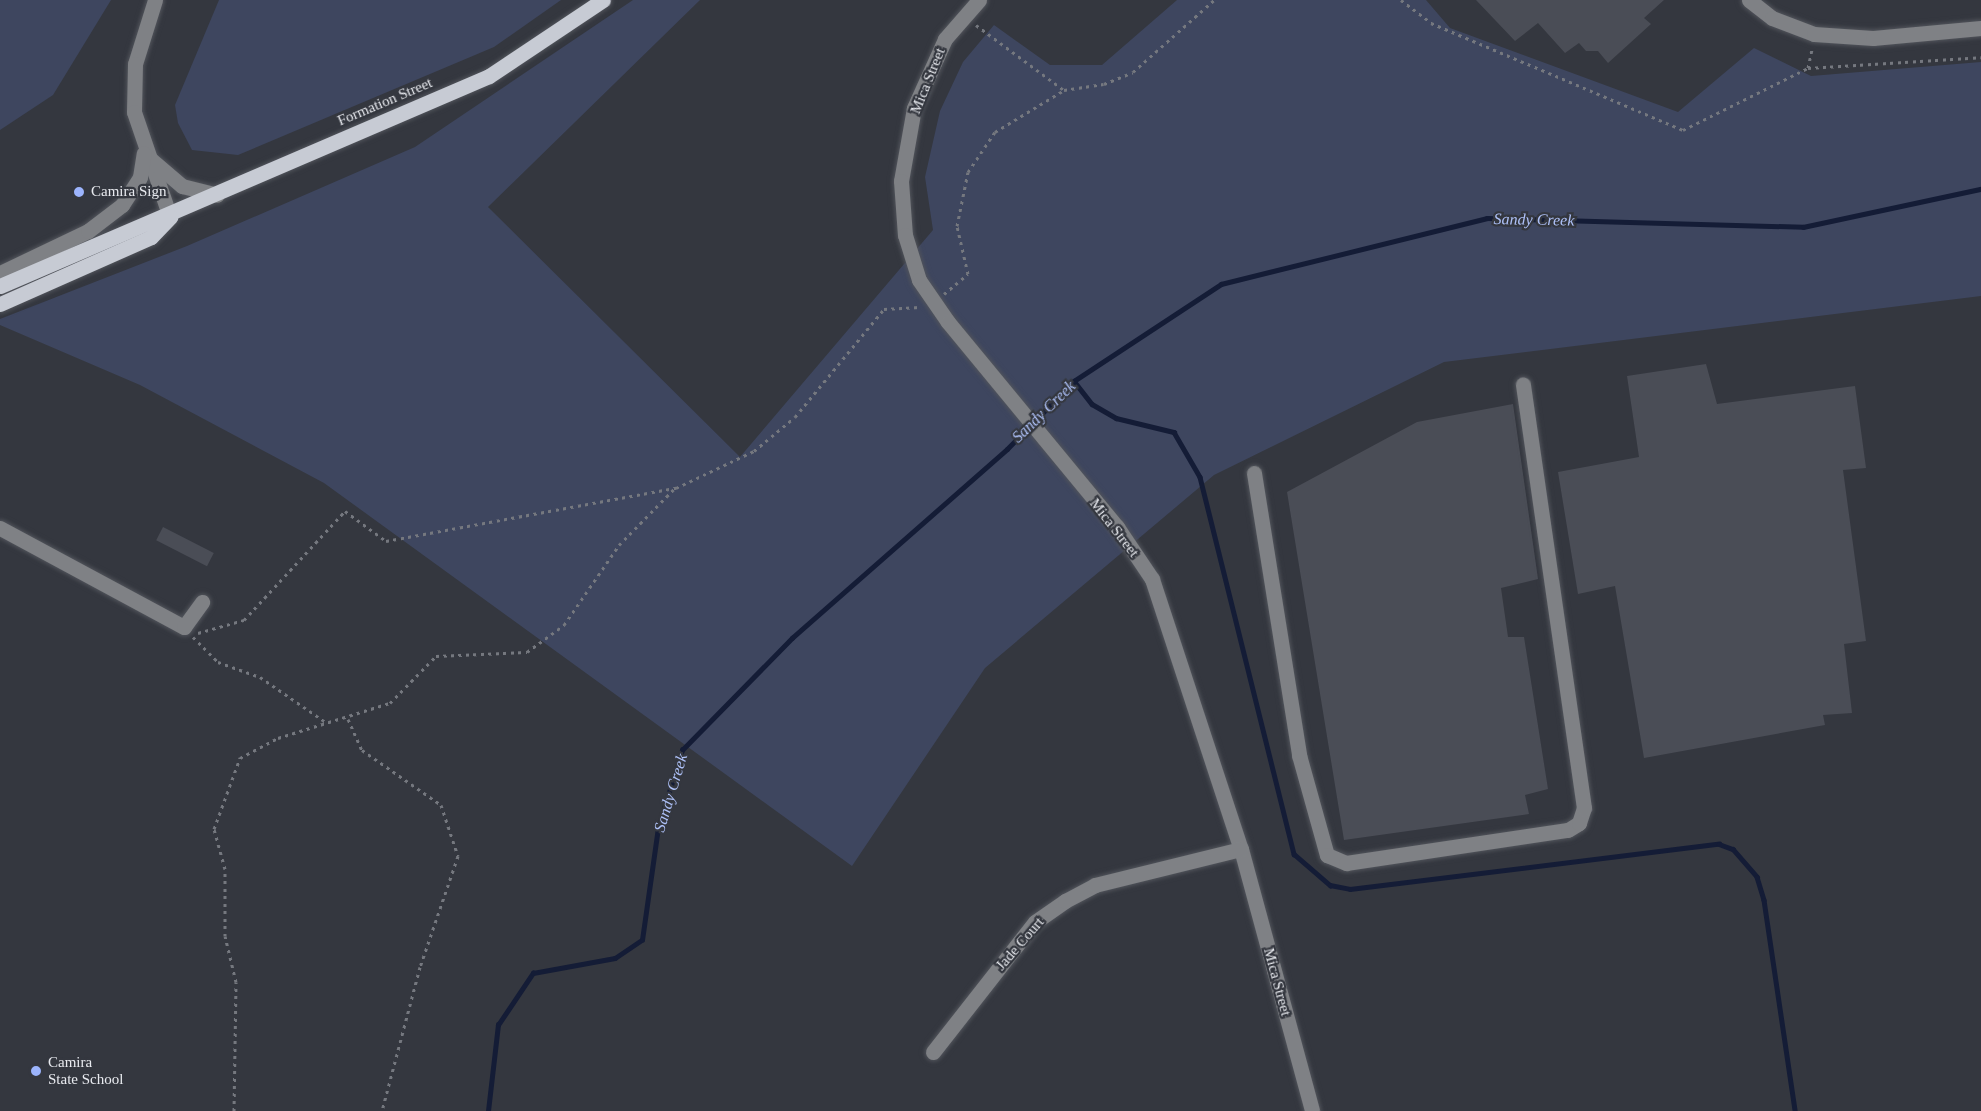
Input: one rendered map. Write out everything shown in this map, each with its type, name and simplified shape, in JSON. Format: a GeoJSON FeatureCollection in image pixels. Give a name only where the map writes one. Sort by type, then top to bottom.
{"type":"FeatureCollection","features":[{"type":"Feature","properties":{"kind":"main road","name":"Formation Street"},"geometry":{"type":"LineString","coordinates":[[0,286],[170,217],[489,76],[603,0]]}},
{"type":"Feature","properties":{"kind":"main road","name":"Formation Street"},"geometry":{"type":"LineString","coordinates":[[0,304],[151,237],[170,217]]}},
{"type":"Feature","properties":{"kind":"street"},"geometry":{"type":"LineString","coordinates":[[155,0],[135,64],[134,112],[144,153],[170,217]]}},
{"type":"Feature","properties":{"kind":"street","name":"Mica Street"},"geometry":{"type":"LineString","coordinates":[[979,0],[945,39],[914,108],[901,181],[905,235],[919,280],[933,300],[988,373],[1072,477],[1117,527],[1160,597],[1241,849],[1312,1111]]}},
{"type":"Feature","properties":{"kind":"street"},"geometry":{"type":"LineString","coordinates":[[1749,0],[1772,18],[1814,34],[1873,38],[1981,28]]}},
{"type":"Feature","properties":{"kind":"street"},"geometry":{"type":"LineString","coordinates":[[144,153],[182,186],[219,195]]}},
{"type":"Feature","properties":{"kind":"street"},"geometry":{"type":"LineString","coordinates":[[0,273],[88,231],[122,205],[140,177],[144,153]]}},
{"type":"Feature","properties":{"kind":"street"},"geometry":{"type":"LineString","coordinates":[[1254,473],[1299,755],[1327,855],[1346,863],[1568,830],[1579,823],[1584,808],[1523,384]]}},
{"type":"Feature","properties":{"kind":"street"},"geometry":{"type":"LineString","coordinates":[[0,528],[184,627],[202,602]]}},
{"type":"Feature","properties":{"kind":"street","name":"Jade Court"},"geometry":{"type":"LineString","coordinates":[[933,1052],[1035,922],[1065,901],[1095,885],[1241,849]]}},
{"type":"Feature","properties":{"kind":"path"},"geometry":{"type":"LineString","coordinates":[[327,723],[260,677],[218,662],[191,635],[244,620],[345,511],[386,541],[675,488],[754,451],[795,417],[884,309],[892,304],[910,310],[933,300],[968,274],[957,226],[968,172],[979,152],[1010,120],[1064,90],[1133,72],[1215,0]]}},
{"type":"Feature","properties":{"kind":"path"},"geometry":{"type":"LineString","coordinates":[[1401,0],[1431,23],[1683,130],[1808,68],[1981,57]]}},
{"type":"Feature","properties":{"kind":"path"},"geometry":{"type":"LineString","coordinates":[[965,16],[1064,90]]}},
{"type":"Feature","properties":{"kind":"path"},"geometry":{"type":"LineString","coordinates":[[1808,68],[1814,34]]}},
{"type":"Feature","properties":{"kind":"path"},"geometry":{"type":"LineString","coordinates":[[234,1111],[236,982],[225,936],[225,869],[214,829],[240,758],[278,738],[348,719],[390,703],[436,656],[527,652],[564,625],[619,545],[675,488]]}},
{"type":"Feature","properties":{"kind":"path"},"geometry":{"type":"LineString","coordinates":[[348,719],[362,750],[441,805],[458,856],[420,967],[382,1111]]}},
{"type":"Feature","properties":{"kind":"shaded area"},"geometry":{"type":"Polygon","coordinates":[[[0,0],[111,0],[53,95],[0,130],[0,0]]]}},
{"type":"Feature","properties":{"kind":"shaded area"},"geometry":{"type":"Polygon","coordinates":[[[219,0],[561,0],[494,47],[238,155],[192,150],[178,123],[175,105],[219,0]]]}},
{"type":"Feature","properties":{"kind":"shaded area"},"geometry":{"type":"Polygon","coordinates":[[[633,0],[700,0],[488,207],[740,457],[933,230],[925,177],[940,111],[963,62],[994,25],[1050,65],[1102,65],[1177,0],[1426,0],[1450,28],[1678,112],[1754,48],[1811,76],[1981,62],[1981,296],[1444,362],[1214,475],[985,668],[852,866],[324,483],[140,385],[0,325],[0,319],[187,246],[415,147],[633,0]]]}},
{"type":"Feature","properties":{"kind":"building"},"geometry":{"type":"Polygon","coordinates":[[[1476,0],[1664,0],[1644,18],[1651,24],[1608,63],[1598,51],[1586,51],[1579,43],[1565,53],[1538,23],[1515,41],[1476,0]]]}},
{"type":"Feature","properties":{"kind":"building"},"geometry":{"type":"Polygon","coordinates":[[[1706,364],[1717,404],[1855,386],[1866,468],[1843,470],[1866,641],[1844,644],[1852,713],[1823,715],[1825,725],[1644,758],[1615,586],[1578,594],[1558,472],[1639,457],[1627,376],[1706,364]]]}},
{"type":"Feature","properties":{"kind":"building"},"geometry":{"type":"Polygon","coordinates":[[[1513,404],[1538,579],[1501,588],[1508,637],[1524,637],[1548,789],[1525,795],[1529,814],[1344,840],[1287,492],[1417,422],[1513,404]]]}},
{"type":"Feature","properties":{"kind":"building"},"geometry":{"type":"Polygon","coordinates":[[[163,527],[214,553],[207,566],[156,540],[163,527]]]}},
{"type":"Feature","properties":{"kind":"waterway","name":"Sandy Creek"},"geometry":{"type":"LineString","coordinates":[[488,1111],[498,1025],[533,973],[615,958],[642,940],[658,828],[682,750],[792,638],[1007,449],[1074,381],[1221,284],[1487,218],[1803,227],[1981,189]]}},
{"type":"Feature","properties":{"kind":"waterway"},"geometry":{"type":"LineString","coordinates":[[1074,381],[1092,404],[1116,418],[1174,432],[1200,477],[1294,854],[1330,885],[1350,889],[1719,844],[1733,849],[1757,877],[1764,900],[1795,1111]]}},
{"type":"Feature","properties":{"kind":"place","name":"Camira Sign"},"geometry":{"type":"Point","coordinates":[79,192]}},
{"type":"Feature","properties":{"kind":"place","name":"Camira State School"},"geometry":{"type":"Point","coordinates":[36,1071]}}]}
